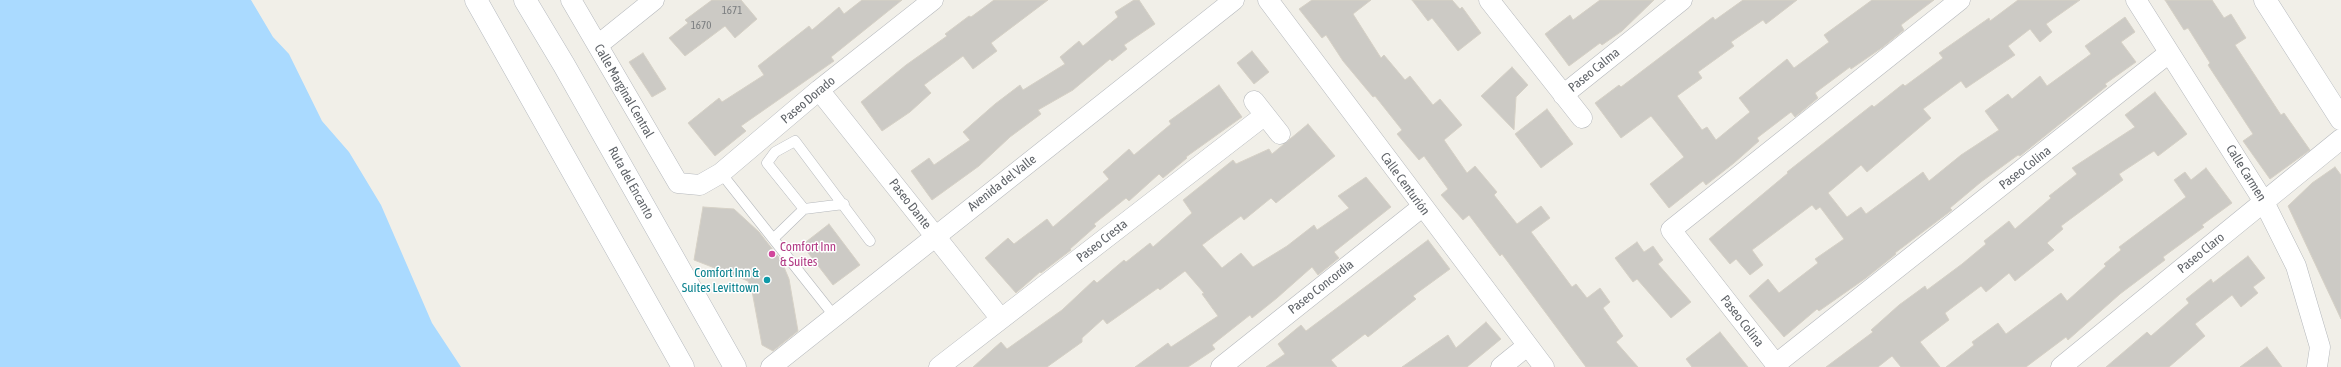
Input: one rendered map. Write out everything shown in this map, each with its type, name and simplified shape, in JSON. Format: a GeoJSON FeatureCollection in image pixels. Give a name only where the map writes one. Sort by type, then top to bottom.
{"type":"FeatureCollection","features":[{"type":"Feature","properties":{"kind":"main road"},"geometry":{"type":"LineString","coordinates":[[476,0],[683,367]]}},
{"type":"Feature","properties":{"kind":"main road","name":"Ruta del Encanto"},"geometry":{"type":"LineString","coordinates":[[525,0],[564,64],[734,367]]}},
{"type":"Feature","properties":{"kind":"main road"},"geometry":{"type":"LineString","coordinates":[[2265,0],[2341,119]]}},
{"type":"Feature","properties":{"kind":"street","name":"Calle Marginal Central"},"geometry":{"type":"LineString","coordinates":[[571,0],[678,183]]}},
{"type":"Feature","properties":{"kind":"street"},"geometry":{"type":"LineString","coordinates":[[598,45],[654,0]]}},
{"type":"Feature","properties":{"kind":"street","name":"Paseo Dorado"},"geometry":{"type":"LineString","coordinates":[[678,183],[700,185],[721,174],[819,90],[934,0]]}},
{"type":"Feature","properties":{"kind":"street","name":"Avenida del Valle"},"geometry":{"type":"LineString","coordinates":[[771,367],[1234,0]]}},
{"type":"Feature","properties":{"kind":"street","name":"Calle Centurión"},"geometry":{"type":"LineString","coordinates":[[1268,0],[1422,207],[1544,367]]}},
{"type":"Feature","properties":{"kind":"street","name":"Paseo Calma"},"geometry":{"type":"LineString","coordinates":[[1489,0],[1564,95],[1682,0]]}},
{"type":"Feature","properties":{"kind":"street","name":"Paseo Colina"},"geometry":{"type":"LineString","coordinates":[[1960,0],[1671,230],[1777,366],[2169,53]]}},
{"type":"Feature","properties":{"kind":"street","name":"Calle Carmen"},"geometry":{"type":"LineString","coordinates":[[2136,0],[2264,202],[2296,266],[2317,333],[2320,347],[2318,364]]}},
{"type":"Feature","properties":{"kind":"street","name":"Paseo Dante"},"geometry":{"type":"LineString","coordinates":[[819,90],[1001,319]]}},
{"type":"Feature","properties":{"kind":"street"},"geometry":{"type":"LineString","coordinates":[[1564,95],[1582,118]]}},
{"type":"Feature","properties":{"kind":"street","name":"Paseo Cresta"},"geometry":{"type":"LineString","coordinates":[[939,367],[1001,319],[1259,108],[1280,134]]}},
{"type":"Feature","properties":{"kind":"street","name":"Paseo Claro"},"geometry":{"type":"LineString","coordinates":[[2061,367],[2341,139]]}},
{"type":"Feature","properties":{"kind":"street","name":"Paseo Concordia"},"geometry":{"type":"LineString","coordinates":[[1221,367],[1422,207]]}},
{"type":"Feature","properties":{"kind":"street"},"geometry":{"type":"LineString","coordinates":[[1501,367],[1527,346]]}},
{"type":"Feature","properties":{"kind":"lane"},"geometry":{"type":"LineString","coordinates":[[804,209],[766,163],[775,152],[795,141],[844,204],[870,241]]}},
{"type":"Feature","properties":{"kind":"lane"},"geometry":{"type":"LineString","coordinates":[[721,174],[774,238],[835,317]]}},
{"type":"Feature","properties":{"kind":"lane"},"geometry":{"type":"LineString","coordinates":[[774,238],[804,209],[844,204]]}},
{"type":"Feature","properties":{"kind":"water"},"geometry":{"type":"Polygon","coordinates":[[[0,0],[251,0],[273,37],[289,54],[322,121],[349,152],[381,205],[432,323],[461,367],[0,367],[0,0]]]}},
{"type":"Feature","properties":{"kind":"building"},"geometry":{"type":"Polygon","coordinates":[[[712,0],[741,0],[757,19],[735,38],[725,26],[685,56],[669,38],[688,23],[685,20],[712,0]]]}},
{"type":"Feature","properties":{"kind":"building"},"geometry":{"type":"Polygon","coordinates":[[[862,0],[902,0],[831,57],[834,61],[741,126],[746,131],[715,156],[688,123],[719,98],[722,102],[764,75],[758,66],[809,26],[812,30],[839,7],[844,14],[862,0]]]}},
{"type":"Feature","properties":{"kind":"building"},"geometry":{"type":"Polygon","coordinates":[[[994,0],[1048,0],[991,43],[997,51],[973,69],[963,56],[924,85],[931,93],[910,112],[882,131],[861,102],[906,65],[947,36],[945,34],[994,0]]]}},
{"type":"Feature","properties":{"kind":"building"},"geometry":{"type":"Polygon","coordinates":[[[1134,0],[1139,0],[1155,24],[1124,45],[1127,49],[1112,61],[1110,59],[1073,90],[1038,110],[1041,114],[1010,137],[979,166],[932,200],[911,171],[929,158],[934,165],[970,140],[963,132],[995,104],[1020,85],[1023,90],[1065,64],[1060,57],[1079,41],[1083,46],[1118,17],[1115,12],[1134,0]]]}},
{"type":"Feature","properties":{"kind":"building"},"geometry":{"type":"Polygon","coordinates":[[[1312,0],[1371,0],[1353,14],[1381,58],[1384,55],[1405,80],[1410,76],[1433,105],[1440,99],[1462,125],[1444,140],[1467,173],[1475,166],[1497,192],[1494,195],[1517,224],[1541,206],[1550,218],[1531,232],[1572,287],[1576,284],[1587,298],[1600,288],[1610,302],[1603,308],[1623,336],[1616,342],[1638,367],[1586,367],[1502,254],[1500,256],[1469,215],[1463,220],[1441,195],[1448,189],[1424,156],[1419,160],[1397,134],[1402,130],[1375,96],[1373,97],[1343,61],[1326,35],[1322,38],[1299,9],[1312,0]]]}},
{"type":"Feature","properties":{"kind":"building"},"geometry":{"type":"Polygon","coordinates":[[[1412,0],[1452,0],[1460,9],[1462,7],[1481,33],[1458,51],[1432,18],[1428,21],[1412,0]]]}},
{"type":"Feature","properties":{"kind":"building"},"geometry":{"type":"Polygon","coordinates":[[[1600,0],[1654,0],[1622,31],[1602,45],[1600,43],[1569,66],[1545,34],[1570,15],[1573,20],[1600,0]]]}},
{"type":"Feature","properties":{"kind":"building"},"geometry":{"type":"Polygon","coordinates":[[[1743,0],[1797,0],[1766,24],[1763,20],[1731,42],[1734,46],[1698,72],[1702,78],[1677,96],[1702,130],[1707,127],[1716,140],[1750,112],[1739,98],[1787,59],[1794,68],[1829,42],[1824,35],[1872,0],[1934,0],[1901,25],[1904,30],[1883,47],[1851,69],[1850,67],[1815,93],[1818,98],[1795,117],[1791,112],[1757,138],[1759,141],[1734,163],[1706,185],[1703,181],[1669,208],[1650,184],[1684,157],[1651,116],[1621,138],[1595,103],[1619,85],[1621,87],[1713,17],[1715,20],[1743,0]]]}},
{"type":"Feature","properties":{"kind":"building"},"geometry":{"type":"Polygon","coordinates":[[[2018,0],[2080,0],[2046,24],[2052,32],[2040,42],[2030,29],[2008,46],[2015,55],[1966,88],[1961,81],[1923,109],[1931,118],[1867,172],[1861,165],[1828,193],[1847,217],[1861,207],[1866,214],[1923,172],[1929,181],[1961,155],[1999,130],[1985,111],[2008,94],[2012,99],[2040,76],[2047,86],[2091,54],[2085,46],[2125,17],[2135,32],[2121,42],[2136,62],[2105,84],[2107,86],[2020,156],[2018,155],[1981,182],[1950,208],[1952,210],[1895,253],[1896,254],[1866,278],[1819,311],[1817,309],[1784,337],[1749,296],[1768,279],[1779,293],[1818,263],[1815,259],[1844,239],[1820,207],[1816,210],[1812,205],[1752,250],[1763,265],[1750,275],[1736,259],[1730,264],[1709,239],[1788,173],[1787,172],[1872,105],[1874,107],[1903,84],[1905,86],[1943,58],[1939,53],[1989,18],[1990,21],[2018,0]]]}},
{"type":"Feature","properties":{"kind":"building"},"geometry":{"type":"Polygon","coordinates":[[[2165,0],[2212,0],[2224,18],[2231,14],[2246,38],[2235,45],[2281,115],[2284,113],[2310,150],[2270,179],[2243,141],[2253,134],[2208,65],[2210,63],[2188,28],[2184,30],[2165,0]]]}},
{"type":"Feature","properties":{"kind":"building"},"geometry":{"type":"Polygon","coordinates":[[[1252,51],[1269,72],[1254,84],[1237,63],[1252,51]]]}},
{"type":"Feature","properties":{"kind":"building"},"geometry":{"type":"Polygon","coordinates":[[[643,53],[666,89],[652,97],[629,62],[643,53]]]}},
{"type":"Feature","properties":{"kind":"building"},"geometry":{"type":"Polygon","coordinates":[[[1512,67],[1528,85],[1516,97],[1514,130],[1481,96],[1512,67]]]}},
{"type":"Feature","properties":{"kind":"building"},"geometry":{"type":"Polygon","coordinates":[[[1219,85],[1242,117],[1186,157],[1187,158],[1163,178],[1159,174],[1129,201],[1126,198],[1094,224],[1096,226],[1070,249],[1071,250],[1041,273],[1040,272],[1016,293],[985,258],[1008,238],[1014,244],[1047,219],[1053,227],[1109,179],[1103,172],[1129,149],[1134,155],[1171,124],[1169,121],[1219,85]]]}},
{"type":"Feature","properties":{"kind":"building"},"geometry":{"type":"Polygon","coordinates":[[[2155,92],[2187,134],[2158,156],[2154,151],[2119,174],[2123,180],[2061,226],[2063,229],[2047,243],[2054,250],[2015,281],[2009,273],[1986,292],[1981,286],[1945,313],[1949,320],[1920,342],[1940,367],[1901,367],[1892,356],[1878,367],[1826,367],[1873,332],[1871,330],[1899,305],[1925,286],[1927,290],[1962,264],[1986,244],[1984,241],[2009,221],[2015,229],[2051,198],[2049,196],[2077,174],[2072,168],[2135,127],[2125,115],[2155,92]]]}},
{"type":"Feature","properties":{"kind":"building"},"geometry":{"type":"Polygon","coordinates":[[[1547,109],[1573,144],[1541,168],[1515,134],[1547,109]]]}},
{"type":"Feature","properties":{"kind":"building"},"geometry":{"type":"Polygon","coordinates":[[[1308,124],[1335,156],[1276,203],[1271,198],[1244,220],[1241,216],[1202,245],[1222,268],[1241,253],[1253,267],[1287,246],[1314,225],[1317,230],[1349,208],[1338,196],[1366,177],[1391,207],[1334,252],[1339,258],[1318,275],[1312,267],[1252,318],[1250,315],[1212,345],[1215,349],[1188,367],[1135,367],[1168,343],[1171,347],[1218,316],[1202,294],[1204,293],[1185,271],[1160,290],[1158,288],[1107,324],[1103,319],[1082,338],[1082,342],[1047,367],[973,367],[1001,342],[1007,349],[1062,310],[1094,280],[1097,283],[1124,260],[1126,262],[1150,243],[1153,247],[1192,213],[1183,200],[1233,160],[1236,164],[1269,149],[1272,154],[1308,124]]]}},
{"type":"Feature","properties":{"kind":"building"},"geometry":{"type":"Polygon","coordinates":[[[2335,167],[2341,175],[2341,319],[2288,206],[2312,183],[2335,167]]]}},
{"type":"Feature","properties":{"kind":"building"},"geometry":{"type":"Polygon","coordinates":[[[2206,168],[2232,203],[2202,225],[2204,227],[2163,257],[2165,260],[2120,294],[2068,340],[2066,337],[2026,367],[1946,367],[1974,345],[1972,342],[1998,323],[2006,334],[2061,293],[2067,301],[2106,266],[2104,264],[2121,250],[2119,247],[2186,197],[2174,180],[2185,172],[2191,180],[2206,168]]]}},
{"type":"Feature","properties":{"kind":"building","name":"Comfort Inn & Suites Levittown"},"geometry":{"type":"Polygon","coordinates":[[[703,207],[734,209],[759,232],[781,260],[789,279],[798,331],[773,351],[762,345],[752,291],[748,281],[694,260],[703,207]]]}},
{"type":"Feature","properties":{"kind":"building"},"geometry":{"type":"Polygon","coordinates":[[[829,224],[860,265],[833,285],[802,245],[829,224]]]}},
{"type":"Feature","properties":{"kind":"building"},"geometry":{"type":"Polygon","coordinates":[[[1428,240],[1450,269],[1413,296],[1416,299],[1368,337],[1365,334],[1331,360],[1337,367],[1266,367],[1285,354],[1278,344],[1301,325],[1306,331],[1428,240]]]}},
{"type":"Feature","properties":{"kind":"building"},"geometry":{"type":"Polygon","coordinates":[[[1637,242],[1644,252],[1653,246],[1663,260],[1658,264],[1691,302],[1671,318],[1637,279],[1633,282],[1615,258],[1637,242]]]}},
{"type":"Feature","properties":{"kind":"building"},"geometry":{"type":"Polygon","coordinates":[[[2248,256],[2265,278],[2253,287],[2258,293],[2241,307],[2232,295],[2195,324],[2205,336],[2169,367],[2106,367],[2147,332],[2151,336],[2189,303],[2186,299],[2211,279],[2213,283],[2248,256]]]}},
{"type":"Feature","properties":{"kind":"building"},"geometry":{"type":"Polygon","coordinates":[[[1486,322],[1501,339],[1467,367],[1402,367],[1448,335],[1456,348],[1486,322]]]}},
{"type":"Feature","properties":{"kind":"building"},"geometry":{"type":"Polygon","coordinates":[[[1720,332],[1748,367],[1692,367],[1686,359],[1720,332]]]}},
{"type":"Feature","properties":{"kind":"building"},"geometry":{"type":"Polygon","coordinates":[[[2267,347],[2282,367],[2240,367],[2267,347]]]}},
{"type":"Feature","properties":{"kind":"place","name":"Comfort Inn & Suites"},"geometry":{"type":"Point","coordinates":[772,254]}},
{"type":"Feature","properties":{"kind":"place","name":"Comfort Inn & Suites Levittown"},"geometry":{"type":"Point","coordinates":[767,280]}}]}
